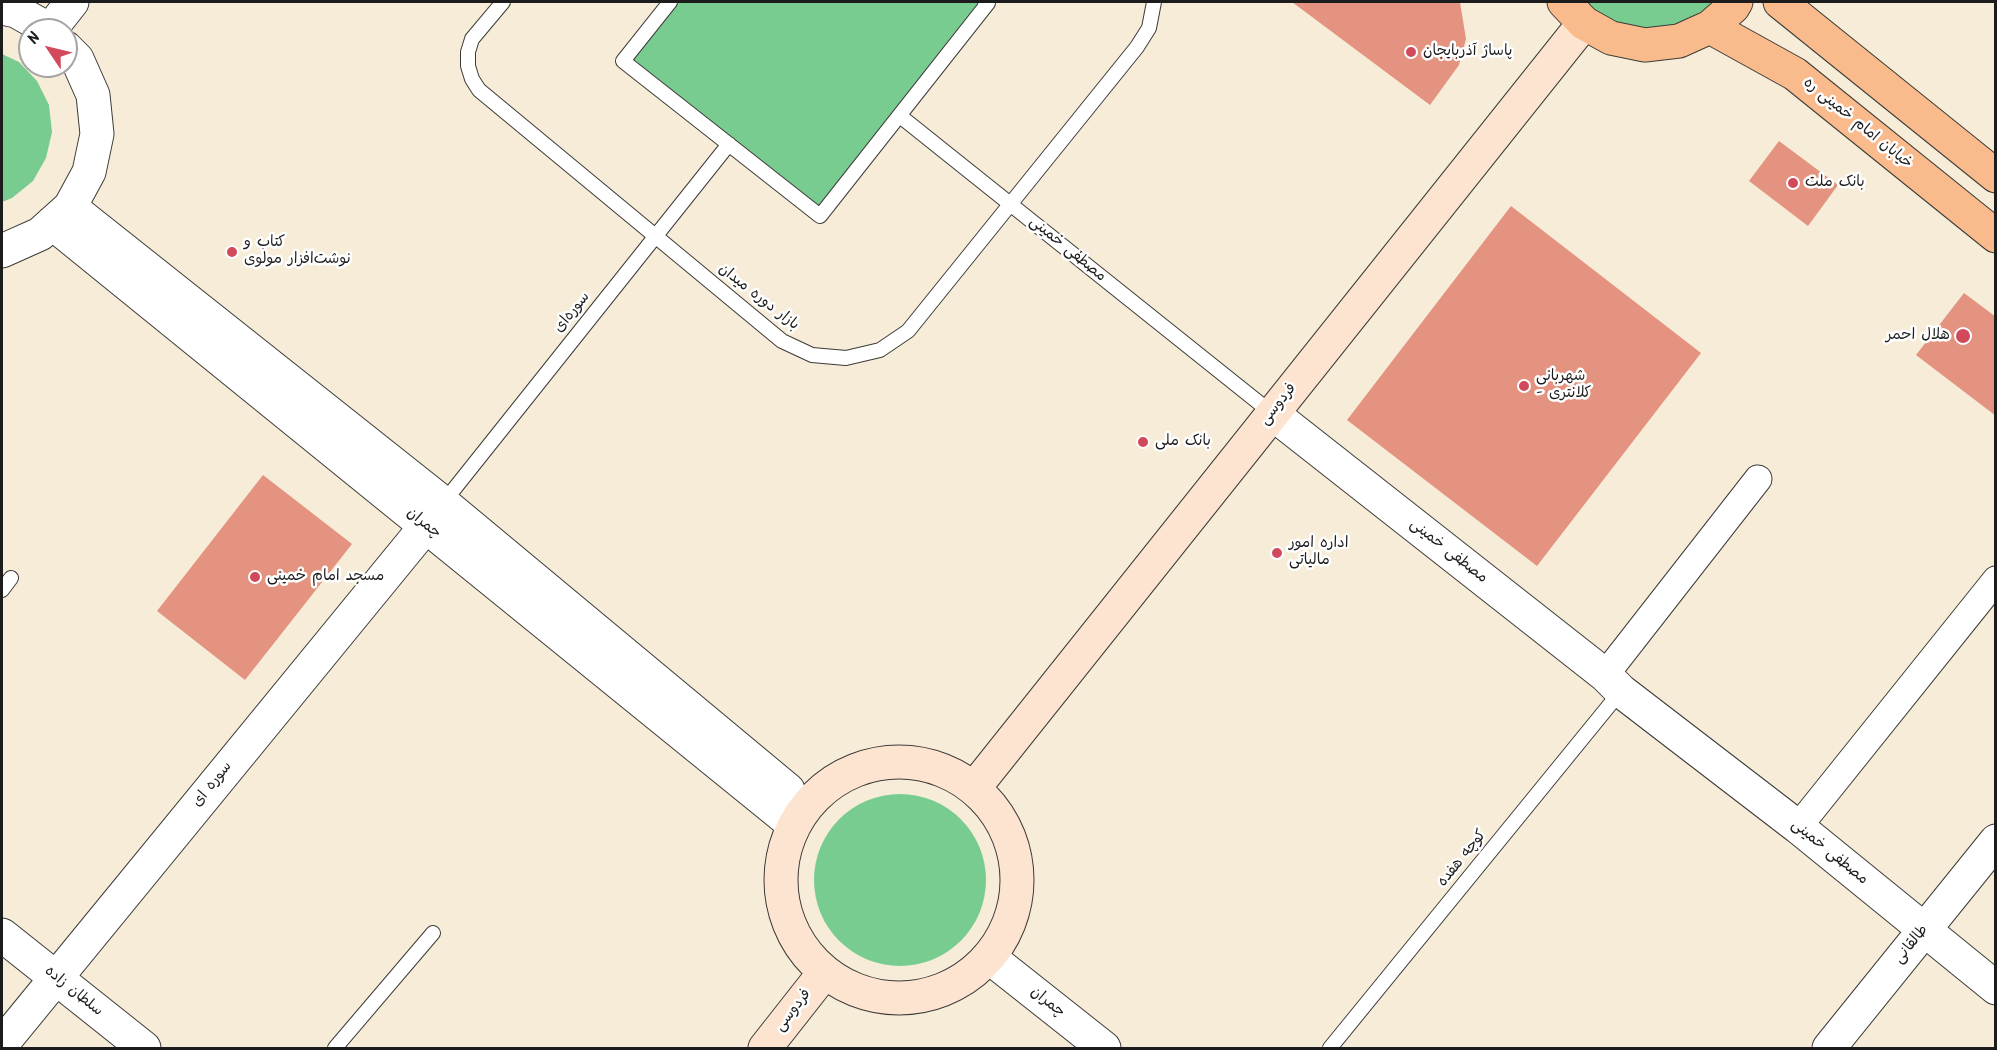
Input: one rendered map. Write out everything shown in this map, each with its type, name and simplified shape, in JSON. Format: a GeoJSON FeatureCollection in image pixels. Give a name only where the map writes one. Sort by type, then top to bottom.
{"type":"FeatureCollection","features":[{"type":"Feature","properties":{"kind":"main road"},"geometry":{"type":"LineString","coordinates":[[1574,12],[1611,38],[1645,45],[1679,41],[1710,27],[1737,2]]}},
{"type":"Feature","properties":{"kind":"main road"},"geometry":{"type":"LineString","coordinates":[[1780,2],[1995,177]]}},
{"type":"Feature","properties":{"kind":"main road","name":"فردوسی"},"geometry":{"type":"LineString","coordinates":[[975,787],[1273,414],[1574,12]]}},
{"type":"Feature","properties":{"kind":"main road","name":"خیابان امام خمینی ره"},"geometry":{"type":"LineString","coordinates":[[1710,27],[1795,74],[1995,236]]}},
{"type":"Feature","properties":{"kind":"main road"},"geometry":{"type":"LineString","coordinates":[[904,760],[941,768],[975,787],[998,814],[1014,848],[1018,885],[1010,921],[989,957],[964,980],[930,995],[893,999],[856,991],[824,973],[799,946],[784,912],[780,874],[787,838],[800,815],[833,780],[867,764],[904,760]]}},
{"type":"Feature","properties":{"kind":"main road","name":"فردوسی"},"geometry":{"type":"LineString","coordinates":[[765,1048],[824,973]]}},
{"type":"Feature","properties":{"kind":"street"},"geometry":{"type":"LineString","coordinates":[[59,18],[72,2]]}},
{"type":"Feature","properties":{"kind":"street"},"geometry":{"type":"LineString","coordinates":[[2,8],[16,11],[29,18]]}},
{"type":"Feature","properties":{"kind":"street"},"geometry":{"type":"LineString","coordinates":[[2,251],[40,234],[61,215],[89,172],[97,134],[93,95],[78,63]]}},
{"type":"Feature","properties":{"kind":"street","name":"چمران"},"geometry":{"type":"LineString","coordinates":[[61,215],[434,515],[800,815]]}},
{"type":"Feature","properties":{"kind":"street","name":"مصطفی خمینی"},"geometry":{"type":"LineString","coordinates":[[1273,414],[1798,827],[1995,988]]}},
{"type":"Feature","properties":{"kind":"street"},"geometry":{"type":"LineString","coordinates":[[1613,683],[1758,479]]}},
{"type":"Feature","properties":{"kind":"street","name":"سوره ای"},"geometry":{"type":"LineString","coordinates":[[2,1044],[434,515]]}},
{"type":"Feature","properties":{"kind":"street"},"geometry":{"type":"LineString","coordinates":[[1798,827],[1995,579]]}},
{"type":"Feature","properties":{"kind":"street","name":"طالقانی"},"geometry":{"type":"LineString","coordinates":[[1829,1048],[1995,841]]}},
{"type":"Feature","properties":{"kind":"street","name":"سلطان زاده"},"geometry":{"type":"LineString","coordinates":[[2,935],[144,1048]]}},
{"type":"Feature","properties":{"kind":"street","name":"چمران"},"geometry":{"type":"LineString","coordinates":[[989,957],[1104,1048]]}},
{"type":"Feature","properties":{"kind":"lane","name":"بازار دوره میدان"},"geometry":{"type":"LineString","coordinates":[[502,2],[472,39],[468,52],[471,79],[479,90],[782,341],[812,355],[846,358],[880,350],[908,331],[1137,46],[1149,28],[1154,2]]}},
{"type":"Feature","properties":{"kind":"lane"},"geometry":{"type":"LineString","coordinates":[[670,2],[623,61],[820,216],[988,3],[986,2]]}},
{"type":"Feature","properties":{"kind":"lane","name":"مصطفی خمینی"},"geometry":{"type":"LineString","coordinates":[[900,116],[1273,414]]}},
{"type":"Feature","properties":{"kind":"lane","name":"سوره‌ای"},"geometry":{"type":"LineString","coordinates":[[434,515],[729,144]]}},
{"type":"Feature","properties":{"kind":"lane"},"geometry":{"type":"LineString","coordinates":[[2,590],[11,578]]}},
{"type":"Feature","properties":{"kind":"lane","name":"کوچه هفده"},"geometry":{"type":"LineString","coordinates":[[1330,1048],[1613,683]]}},
{"type":"Feature","properties":{"kind":"lane"},"geometry":{"type":"LineString","coordinates":[[335,1048],[433,933]]}},
{"type":"Feature","properties":{"kind":"green space"},"geometry":{"type":"Polygon","coordinates":[[[670,2],[985,2],[820,216],[623,61],[670,2]]]}},
{"type":"Feature","properties":{"kind":"green space"},"geometry":{"type":"Polygon","coordinates":[[[1586,2],[1713,2],[1704,10],[1679,24],[1650,28],[1621,24],[1595,10],[1586,2]]]}},
{"type":"Feature","properties":{"kind":"green space"},"geometry":{"type":"Polygon","coordinates":[[[2,54],[18,62],[18,78],[34,78],[37,81],[49,105],[52,132],[46,158],[33,181],[12,198],[2,202],[2,54]]]}},
{"type":"Feature","properties":{"kind":"green space"},"geometry":{"type":"Polygon","coordinates":[[[900,794],[933,801],[961,819],[979,847],[986,880],[979,913],[961,941],[933,959],[900,966],[867,959],[839,941],[821,913],[814,880],[821,847],[839,819],[867,801],[900,794]]]}},
{"type":"Feature","properties":{"kind":"building","name":"پاساژ آذربایجان"},"geometry":{"type":"Polygon","coordinates":[[[1292,2],[1460,2],[1466,39],[1459,65],[1430,105],[1292,2]]]}},
{"type":"Feature","properties":{"kind":"building","name":"بانک ملت"},"geometry":{"type":"Polygon","coordinates":[[[1779,141],[1838,185],[1808,226],[1749,181],[1779,141]]]}},
{"type":"Feature","properties":{"kind":"building","name":"شهربانی - کلانتری"},"geometry":{"type":"Polygon","coordinates":[[[1511,206],[1701,353],[1537,566],[1347,420],[1511,206]]]}},
{"type":"Feature","properties":{"kind":"building","name":"هلال احمر"},"geometry":{"type":"Polygon","coordinates":[[[1964,293],[1996,317],[1996,416],[1916,355],[1964,293]]]}},
{"type":"Feature","properties":{"kind":"building","name":"مسجد امام خمینی"},"geometry":{"type":"Polygon","coordinates":[[[263,475],[352,544],[245,680],[157,611],[263,475]]]}},
{"type":"Feature","properties":{"kind":"place","name":"پاساژ آذربایجان"},"geometry":{"type":"Point","coordinates":[1411,52]}},
{"type":"Feature","properties":{"kind":"place","name":"بانک ملت"},"geometry":{"type":"Point","coordinates":[1793,183]}},
{"type":"Feature","properties":{"kind":"place","name":"کتاب و نوشت‌افزار مولوی"},"geometry":{"type":"Point","coordinates":[232,252]}},
{"type":"Feature","properties":{"kind":"place","name":"هلال احمر"},"geometry":{"type":"Point","coordinates":[1963,336]}},
{"type":"Feature","properties":{"kind":"place","name":"شهربانی - کلانتری"},"geometry":{"type":"Point","coordinates":[1524,386]}},
{"type":"Feature","properties":{"kind":"place","name":"بانک ملی"},"geometry":{"type":"Point","coordinates":[1143,442]}},
{"type":"Feature","properties":{"kind":"place","name":"اداره امور مالیاتی"},"geometry":{"type":"Point","coordinates":[1277,553]}},
{"type":"Feature","properties":{"kind":"place","name":"مسجد امام خمینی"},"geometry":{"type":"Point","coordinates":[255,577]}}]}
